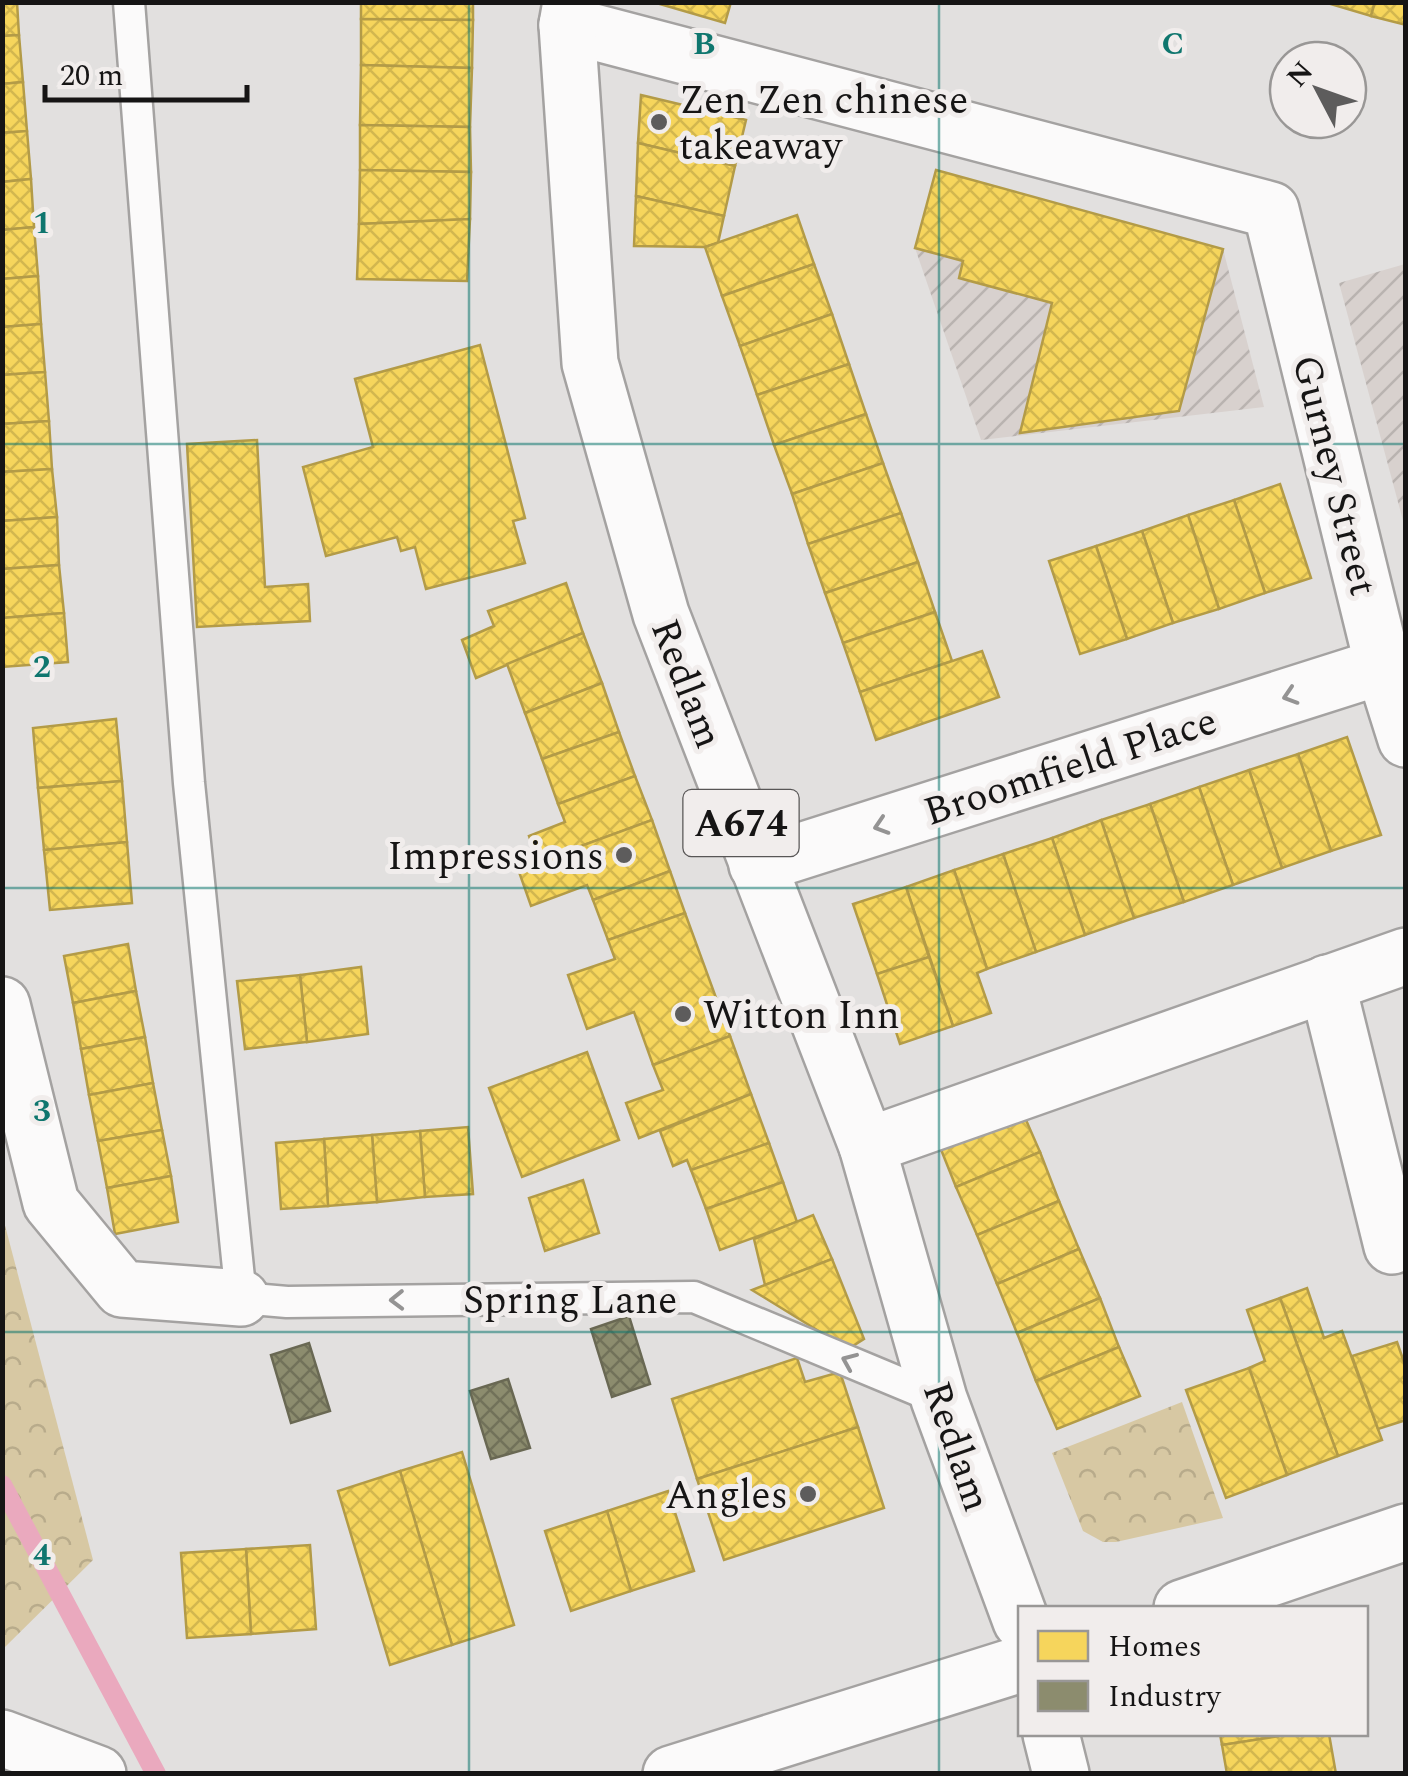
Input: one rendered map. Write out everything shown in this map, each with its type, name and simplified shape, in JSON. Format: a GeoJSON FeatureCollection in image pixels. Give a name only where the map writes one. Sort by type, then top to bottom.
{"type":"FeatureCollection","features":[{"type":"Feature","properties":{"kind":"street","name":"Gurney Street"},"geometry":{"type":"LineString","coordinates":[[569,14],[1271,210],[1383,666],[1406,739]]}},
{"type":"Feature","properties":{"kind":"street","name":"Redlam"},"geometry":{"type":"LineString","coordinates":[[569,14],[590,362],[661,614],[867,1146],[939,1398],[1018,1616]]}},
{"type":"Feature","properties":{"kind":"street","name":"Broomfield Place"},"geometry":{"type":"LineString","coordinates":[[757,865],[1383,666]]}},
{"type":"Feature","properties":{"kind":"street"},"geometry":{"type":"LineString","coordinates":[[867,1146],[1406,956]]}},
{"type":"Feature","properties":{"kind":"street"},"geometry":{"type":"LineString","coordinates":[[1326,984],[1392,1246]]}},
{"type":"Feature","properties":{"kind":"street"},"geometry":{"type":"LineString","coordinates":[[2,1005],[50,1203],[122,1289],[240,1298]]}},
{"type":"Feature","properties":{"kind":"street"},"geometry":{"type":"LineString","coordinates":[[1188,1606],[1406,1532]]}},
{"type":"Feature","properties":{"kind":"street"},"geometry":{"type":"LineString","coordinates":[[671,1774],[1018,1665]]}},
{"type":"Feature","properties":{"kind":"street"},"geometry":{"type":"LineString","coordinates":[[1052,1736],[1060,1774]]}},
{"type":"Feature","properties":{"kind":"street"},"geometry":{"type":"LineString","coordinates":[[2,1738],[98,1774]]}},
{"type":"Feature","properties":{"kind":"lane"},"geometry":{"type":"LineString","coordinates":[[128,2],[189,783],[240,1298]]}},
{"type":"Feature","properties":{"kind":"lane","name":"Spring Lane"},"geometry":{"type":"LineString","coordinates":[[240,1298],[286,1302],[694,1297],[939,1398]]}},
{"type":"Feature","properties":{"kind":"shaded area"},"geometry":{"type":"Polygon","coordinates":[[[936,170],[1223,249],[1264,407],[981,440],[915,248],[936,170]]]}},
{"type":"Feature","properties":{"kind":"shaded area"},"geometry":{"type":"Polygon","coordinates":[[[1406,264],[1405,528],[1339,283],[1406,264]]]}},
{"type":"Feature","properties":{"kind":"green space"},"geometry":{"type":"Polygon","coordinates":[[[2,1214],[93,1560],[3,1649],[2,1649],[2,1214]]]}},
{"type":"Feature","properties":{"kind":"green space"},"geometry":{"type":"Polygon","coordinates":[[[1182,1402],[1223,1518],[1116,1542],[1103,1542],[1083,1531],[1052,1453],[1182,1402]]]}},
{"type":"Feature","properties":{"kind":"building: Homes"},"geometry":{"type":"Polygon","coordinates":[[[2,2],[17,2],[19,35],[2,36],[2,2]]]}},
{"type":"Feature","properties":{"kind":"building: Homes"},"geometry":{"type":"Polygon","coordinates":[[[361,2],[473,2],[473,20],[361,19],[361,2]]]}},
{"type":"Feature","properties":{"kind":"building: Homes"},"geometry":{"type":"Polygon","coordinates":[[[653,2],[731,2],[725,23],[653,2]]]}},
{"type":"Feature","properties":{"kind":"building: Homes"},"geometry":{"type":"Polygon","coordinates":[[[1324,2],[1375,2],[1371,16],[1324,2]]]}},
{"type":"Feature","properties":{"kind":"building: Homes"},"geometry":{"type":"Polygon","coordinates":[[[1375,2],[1406,2],[1406,25],[1371,16],[1375,2]]]}},
{"type":"Feature","properties":{"kind":"building: Homes"},"geometry":{"type":"Polygon","coordinates":[[[361,19],[473,20],[472,68],[361,65],[361,19]]]}},
{"type":"Feature","properties":{"kind":"building: Homes"},"geometry":{"type":"Polygon","coordinates":[[[19,35],[23,82],[2,84],[2,36],[19,35]]]}},
{"type":"Feature","properties":{"kind":"building: Homes"},"geometry":{"type":"Polygon","coordinates":[[[361,65],[472,68],[470,127],[360,125],[361,65]]]}},
{"type":"Feature","properties":{"kind":"building: Homes"},"geometry":{"type":"Polygon","coordinates":[[[23,82],[27,131],[2,133],[2,84],[23,82]]]}},
{"type":"Feature","properties":{"kind":"building: Homes"},"geometry":{"type":"Polygon","coordinates":[[[641,95],[746,120],[735,166],[638,143],[641,95]]]}},
{"type":"Feature","properties":{"kind":"building: Homes"},"geometry":{"type":"Polygon","coordinates":[[[360,125],[470,127],[471,172],[360,170],[360,125]]]}},
{"type":"Feature","properties":{"kind":"building: Homes"},"geometry":{"type":"Polygon","coordinates":[[[27,131],[31,179],[2,182],[2,133],[27,131]]]}},
{"type":"Feature","properties":{"kind":"building: Homes"},"geometry":{"type":"Polygon","coordinates":[[[638,143],[735,166],[724,216],[636,196],[638,143]]]}},
{"type":"Feature","properties":{"kind":"building: Homes"},"geometry":{"type":"Polygon","coordinates":[[[360,170],[471,172],[470,219],[359,224],[360,170]]]}},
{"type":"Feature","properties":{"kind":"building: Homes"},"geometry":{"type":"Polygon","coordinates":[[[936,170],[1223,249],[1179,411],[1020,433],[1052,303],[959,278],[963,261],[915,248],[936,170]]]}},
{"type":"Feature","properties":{"kind":"building: Homes"},"geometry":{"type":"Polygon","coordinates":[[[31,179],[34,227],[2,230],[2,182],[31,179]]]}},
{"type":"Feature","properties":{"kind":"building: Homes"},"geometry":{"type":"Polygon","coordinates":[[[636,196],[724,216],[718,243],[705,247],[634,246],[636,196]]]}},
{"type":"Feature","properties":{"kind":"building: Homes"},"geometry":{"type":"Polygon","coordinates":[[[797,215],[814,264],[722,296],[705,247],[797,215]]]}},
{"type":"Feature","properties":{"kind":"building: Homes"},"geometry":{"type":"Polygon","coordinates":[[[470,219],[467,281],[357,279],[359,224],[470,219]]]}},
{"type":"Feature","properties":{"kind":"building: Homes"},"geometry":{"type":"Polygon","coordinates":[[[34,227],[38,276],[2,279],[2,230],[34,227]]]}},
{"type":"Feature","properties":{"kind":"building: Homes"},"geometry":{"type":"Polygon","coordinates":[[[814,264],[832,314],[740,346],[722,296],[814,264]]]}},
{"type":"Feature","properties":{"kind":"building: Homes"},"geometry":{"type":"Polygon","coordinates":[[[38,276],[41,324],[2,327],[2,279],[38,276]]]}},
{"type":"Feature","properties":{"kind":"building: Homes"},"geometry":{"type":"Polygon","coordinates":[[[832,314],[849,364],[757,395],[740,346],[832,314]]]}},
{"type":"Feature","properties":{"kind":"building: Homes"},"geometry":{"type":"Polygon","coordinates":[[[41,324],[45,372],[2,375],[2,327],[41,324]]]}},
{"type":"Feature","properties":{"kind":"building: Homes"},"geometry":{"type":"Polygon","coordinates":[[[480,345],[525,518],[513,521],[525,563],[426,589],[415,547],[401,551],[397,537],[326,556],[303,467],[373,447],[355,379],[480,345]]]}},
{"type":"Feature","properties":{"kind":"building: Homes"},"geometry":{"type":"Polygon","coordinates":[[[849,364],[866,414],[774,445],[757,395],[849,364]]]}},
{"type":"Feature","properties":{"kind":"building: Homes"},"geometry":{"type":"Polygon","coordinates":[[[45,372],[49,421],[2,424],[2,375],[45,372]]]}},
{"type":"Feature","properties":{"kind":"building: Homes"},"geometry":{"type":"Polygon","coordinates":[[[866,414],[883,463],[792,494],[774,445],[866,414]]]}},
{"type":"Feature","properties":{"kind":"building: Homes"},"geometry":{"type":"Polygon","coordinates":[[[49,421],[52,469],[2,472],[2,424],[49,421]]]}},
{"type":"Feature","properties":{"kind":"building: Homes"},"geometry":{"type":"Polygon","coordinates":[[[257,440],[265,587],[308,584],[310,621],[197,627],[187,444],[257,440]]]}},
{"type":"Feature","properties":{"kind":"building: Homes"},"geometry":{"type":"Polygon","coordinates":[[[883,463],[901,513],[808,544],[792,494],[883,463]]]}},
{"type":"Feature","properties":{"kind":"building: Homes"},"geometry":{"type":"Polygon","coordinates":[[[52,469],[57,517],[2,521],[2,472],[52,469]]]}},
{"type":"Feature","properties":{"kind":"building: Homes"},"geometry":{"type":"Polygon","coordinates":[[[1280,484],[1311,578],[1265,593],[1234,500],[1280,484]]]}},
{"type":"Feature","properties":{"kind":"building: Homes"},"geometry":{"type":"Polygon","coordinates":[[[1234,500],[1265,593],[1219,609],[1188,515],[1234,500]]]}},
{"type":"Feature","properties":{"kind":"building: Homes"},"geometry":{"type":"Polygon","coordinates":[[[901,513],[918,562],[825,593],[808,544],[901,513]]]}},
{"type":"Feature","properties":{"kind":"building: Homes"},"geometry":{"type":"Polygon","coordinates":[[[1188,515],[1219,609],[1173,623],[1142,531],[1188,515]]]}},
{"type":"Feature","properties":{"kind":"building: Homes"},"geometry":{"type":"Polygon","coordinates":[[[57,517],[59,565],[2,569],[2,521],[57,517]]]}},
{"type":"Feature","properties":{"kind":"building: Homes"},"geometry":{"type":"Polygon","coordinates":[[[1142,531],[1173,623],[1127,639],[1096,546],[1142,531]]]}},
{"type":"Feature","properties":{"kind":"building: Homes"},"geometry":{"type":"Polygon","coordinates":[[[1096,546],[1127,639],[1080,654],[1049,561],[1096,546]]]}},
{"type":"Feature","properties":{"kind":"building: Homes"},"geometry":{"type":"Polygon","coordinates":[[[918,562],[935,612],[843,643],[825,593],[918,562]]]}},
{"type":"Feature","properties":{"kind":"building: Homes"},"geometry":{"type":"Polygon","coordinates":[[[59,565],[64,613],[2,618],[2,569],[59,565]]]}},
{"type":"Feature","properties":{"kind":"building: Homes"},"geometry":{"type":"Polygon","coordinates":[[[566,583],[583,633],[476,678],[462,640],[494,626],[488,611],[566,583]]]}},
{"type":"Feature","properties":{"kind":"building: Homes"},"geometry":{"type":"Polygon","coordinates":[[[935,612],[952,661],[860,692],[843,643],[935,612]]]}},
{"type":"Feature","properties":{"kind":"building: Homes"},"geometry":{"type":"Polygon","coordinates":[[[64,613],[68,662],[2,667],[2,618],[64,613]]]}},
{"type":"Feature","properties":{"kind":"building: Homes"},"geometry":{"type":"Polygon","coordinates":[[[583,633],[602,683],[525,713],[507,664],[583,633]]]}},
{"type":"Feature","properties":{"kind":"building: Homes"},"geometry":{"type":"Polygon","coordinates":[[[982,651],[999,697],[876,740],[860,692],[982,651]]]}},
{"type":"Feature","properties":{"kind":"building: Homes"},"geometry":{"type":"Polygon","coordinates":[[[602,683],[619,732],[542,759],[525,713],[602,683]]]}},
{"type":"Feature","properties":{"kind":"building: Homes"},"geometry":{"type":"Polygon","coordinates":[[[116,719],[122,781],[38,788],[33,728],[116,719]]]}},
{"type":"Feature","properties":{"kind":"building: Homes"},"geometry":{"type":"Polygon","coordinates":[[[619,732],[635,776],[558,804],[542,759],[619,732]]]}},
{"type":"Feature","properties":{"kind":"building: Homes"},"geometry":{"type":"Polygon","coordinates":[[[1347,737],[1381,835],[1331,851],[1298,754],[1347,737]]]}},
{"type":"Feature","properties":{"kind":"building: Homes"},"geometry":{"type":"Polygon","coordinates":[[[1298,754],[1331,851],[1282,868],[1249,770],[1298,754]]]}},
{"type":"Feature","properties":{"kind":"building: Homes"},"geometry":{"type":"Polygon","coordinates":[[[1249,770],[1282,868],[1233,885],[1199,787],[1249,770]]]}},
{"type":"Feature","properties":{"kind":"building: Homes"},"geometry":{"type":"Polygon","coordinates":[[[635,776],[652,820],[538,862],[529,836],[565,822],[558,804],[635,776]]]}},
{"type":"Feature","properties":{"kind":"building: Homes"},"geometry":{"type":"Polygon","coordinates":[[[122,781],[127,842],[44,850],[38,788],[122,781]]]}},
{"type":"Feature","properties":{"kind":"building: Homes"},"geometry":{"type":"Polygon","coordinates":[[[1199,787],[1233,885],[1184,902],[1150,804],[1199,787]]]}},
{"type":"Feature","properties":{"kind":"building: Homes"},"geometry":{"type":"Polygon","coordinates":[[[1150,804],[1184,902],[1134,918],[1101,820],[1150,804]]]}},
{"type":"Feature","properties":{"kind":"building: Homes"},"geometry":{"type":"Polygon","coordinates":[[[652,820],[670,871],[593,900],[587,885],[531,906],[518,869],[652,820]]]}},
{"type":"Feature","properties":{"kind":"building: Homes"},"geometry":{"type":"Polygon","coordinates":[[[1101,820],[1134,918],[1085,935],[1052,838],[1101,820]]]}},
{"type":"Feature","properties":{"kind":"building: Homes"},"geometry":{"type":"Polygon","coordinates":[[[1052,838],[1085,935],[1036,952],[1003,854],[1052,838]]]}},
{"type":"Feature","properties":{"kind":"building: Homes"},"geometry":{"type":"Polygon","coordinates":[[[127,842],[132,903],[50,910],[44,850],[127,842]]]}},
{"type":"Feature","properties":{"kind":"building: Homes"},"geometry":{"type":"Polygon","coordinates":[[[1003,854],[1036,952],[987,969],[954,870],[1003,854]]]}},
{"type":"Feature","properties":{"kind":"building: Homes"},"geometry":{"type":"Polygon","coordinates":[[[954,870],[987,969],[977,973],[991,1013],[953,1026],[906,887],[954,870]]]}},
{"type":"Feature","properties":{"kind":"building: Homes"},"geometry":{"type":"Polygon","coordinates":[[[670,871],[685,913],[608,940],[593,900],[670,871]]]}},
{"type":"Feature","properties":{"kind":"building: Homes"},"geometry":{"type":"Polygon","coordinates":[[[906,887],[929,957],[877,974],[853,904],[906,887]]]}},
{"type":"Feature","properties":{"kind":"building: Homes"},"geometry":{"type":"Polygon","coordinates":[[[685,913],[730,1036],[653,1065],[634,1012],[587,1029],[568,975],[615,959],[608,940],[685,913]]]}},
{"type":"Feature","properties":{"kind":"building: Homes"},"geometry":{"type":"Polygon","coordinates":[[[128,944],[136,991],[73,1003],[64,956],[128,944]]]}},
{"type":"Feature","properties":{"kind":"building: Homes"},"geometry":{"type":"Polygon","coordinates":[[[929,957],[953,1026],[900,1044],[877,974],[929,957]]]}},
{"type":"Feature","properties":{"kind":"building: Homes"},"geometry":{"type":"Polygon","coordinates":[[[361,967],[368,1034],[307,1042],[300,975],[361,967]]]}},
{"type":"Feature","properties":{"kind":"building: Homes"},"geometry":{"type":"Polygon","coordinates":[[[300,975],[307,1042],[245,1049],[237,981],[300,975]]]}},
{"type":"Feature","properties":{"kind":"building: Homes"},"geometry":{"type":"Polygon","coordinates":[[[136,991],[145,1037],[81,1049],[73,1003],[136,991]]]}},
{"type":"Feature","properties":{"kind":"building: Homes"},"geometry":{"type":"Polygon","coordinates":[[[730,1036],[751,1094],[639,1138],[626,1103],[663,1090],[653,1065],[730,1036]]]}},
{"type":"Feature","properties":{"kind":"building: Homes"},"geometry":{"type":"Polygon","coordinates":[[[145,1037],[153,1083],[89,1095],[81,1049],[145,1037]]]}},
{"type":"Feature","properties":{"kind":"building: Homes"},"geometry":{"type":"Polygon","coordinates":[[[587,1052],[619,1140],[522,1177],[489,1088],[587,1052]]]}},
{"type":"Feature","properties":{"kind":"building: Homes"},"geometry":{"type":"Polygon","coordinates":[[[153,1083],[162,1130],[98,1141],[89,1095],[153,1083]]]}},
{"type":"Feature","properties":{"kind":"building: Homes"},"geometry":{"type":"Polygon","coordinates":[[[751,1094],[769,1143],[691,1170],[687,1160],[673,1166],[660,1131],[751,1094]]]}},
{"type":"Feature","properties":{"kind":"building: Homes"},"geometry":{"type":"Polygon","coordinates":[[[1019,1104],[1040,1152],[956,1187],[936,1137],[1019,1104]]]}},
{"type":"Feature","properties":{"kind":"building: Homes"},"geometry":{"type":"Polygon","coordinates":[[[468,1127],[473,1194],[425,1197],[420,1131],[468,1127]]]}},
{"type":"Feature","properties":{"kind":"building: Homes"},"geometry":{"type":"Polygon","coordinates":[[[162,1130],[171,1176],[107,1188],[98,1141],[162,1130]]]}},
{"type":"Feature","properties":{"kind":"building: Homes"},"geometry":{"type":"Polygon","coordinates":[[[420,1131],[425,1197],[377,1202],[372,1135],[420,1131]]]}},
{"type":"Feature","properties":{"kind":"building: Homes"},"geometry":{"type":"Polygon","coordinates":[[[372,1135],[377,1202],[328,1206],[324,1139],[372,1135]]]}},
{"type":"Feature","properties":{"kind":"building: Homes"},"geometry":{"type":"Polygon","coordinates":[[[324,1139],[328,1206],[281,1209],[276,1143],[324,1139]]]}},
{"type":"Feature","properties":{"kind":"building: Homes"},"geometry":{"type":"Polygon","coordinates":[[[769,1143],[783,1182],[706,1209],[691,1170],[769,1143]]]}},
{"type":"Feature","properties":{"kind":"building: Homes"},"geometry":{"type":"Polygon","coordinates":[[[1040,1152],[1059,1201],[977,1235],[956,1187],[1040,1152]]]}},
{"type":"Feature","properties":{"kind":"building: Homes"},"geometry":{"type":"Polygon","coordinates":[[[171,1176],[178,1222],[115,1234],[107,1188],[171,1176]]]}},
{"type":"Feature","properties":{"kind":"building: Homes"},"geometry":{"type":"Polygon","coordinates":[[[583,1180],[599,1233],[545,1251],[529,1198],[583,1180]]]}},
{"type":"Feature","properties":{"kind":"building: Homes"},"geometry":{"type":"Polygon","coordinates":[[[783,1182],[797,1222],[720,1250],[706,1209],[783,1182]]]}},
{"type":"Feature","properties":{"kind":"building: Homes"},"geometry":{"type":"Polygon","coordinates":[[[1059,1201],[1079,1249],[997,1284],[977,1235],[1059,1201]]]}},
{"type":"Feature","properties":{"kind":"building: Homes"},"geometry":{"type":"Polygon","coordinates":[[[813,1215],[832,1259],[765,1285],[754,1239],[813,1215]]]}},
{"type":"Feature","properties":{"kind":"building: Homes"},"geometry":{"type":"Polygon","coordinates":[[[1079,1249],[1100,1298],[1017,1333],[997,1284],[1079,1249]]]}},
{"type":"Feature","properties":{"kind":"building: Homes"},"geometry":{"type":"Polygon","coordinates":[[[832,1259],[864,1339],[848,1349],[752,1290],[832,1259]]]}},
{"type":"Feature","properties":{"kind":"building: Homes"},"geometry":{"type":"Polygon","coordinates":[[[1307,1288],[1324,1338],[1342,1331],[1382,1440],[1338,1456],[1280,1298],[1307,1288]]]}},
{"type":"Feature","properties":{"kind":"building: Homes"},"geometry":{"type":"Polygon","coordinates":[[[1100,1298],[1119,1347],[1036,1381],[1017,1333],[1100,1298]]]}},
{"type":"Feature","properties":{"kind":"building: Homes"},"geometry":{"type":"Polygon","coordinates":[[[1280,1298],[1338,1456],[1287,1475],[1249,1368],[1265,1361],[1247,1310],[1280,1298]]]}},
{"type":"Feature","properties":{"kind":"building: Homes"},"geometry":{"type":"Polygon","coordinates":[[[1397,1342],[1406,1368],[1406,1420],[1378,1429],[1352,1356],[1397,1342]]]}},
{"type":"Feature","properties":{"kind":"building: Homes"},"geometry":{"type":"Polygon","coordinates":[[[1119,1347],[1140,1396],[1057,1429],[1036,1381],[1119,1347]]]}},
{"type":"Feature","properties":{"kind":"building: Homes"},"geometry":{"type":"Polygon","coordinates":[[[797,1358],[805,1382],[840,1372],[858,1427],[697,1479],[672,1399],[797,1358]]]}},
{"type":"Feature","properties":{"kind":"building: Homes"},"geometry":{"type":"Polygon","coordinates":[[[1249,1368],[1287,1475],[1226,1498],[1186,1390],[1249,1368]]]}},
{"type":"Feature","properties":{"kind":"building: Homes"},"geometry":{"type":"Polygon","coordinates":[[[858,1427],[884,1508],[724,1560],[697,1479],[858,1427]]]}},
{"type":"Feature","properties":{"kind":"building: Homes"},"geometry":{"type":"Polygon","coordinates":[[[462,1452],[514,1625],[452,1645],[400,1471],[462,1452]]]}},
{"type":"Feature","properties":{"kind":"building: Homes"},"geometry":{"type":"Polygon","coordinates":[[[400,1471],[452,1645],[390,1665],[338,1491],[400,1471]]]}},
{"type":"Feature","properties":{"kind":"building: Homes"},"geometry":{"type":"Polygon","coordinates":[[[668,1491],[694,1571],[631,1591],[607,1511],[668,1491]]]}},
{"type":"Feature","properties":{"kind":"building: Homes"},"geometry":{"type":"Polygon","coordinates":[[[607,1511],[631,1591],[571,1611],[545,1531],[607,1511]]]}},
{"type":"Feature","properties":{"kind":"building: Homes"},"geometry":{"type":"Polygon","coordinates":[[[310,1545],[316,1629],[251,1634],[246,1549],[310,1545]]]}},
{"type":"Feature","properties":{"kind":"building: Homes"},"geometry":{"type":"Polygon","coordinates":[[[246,1549],[251,1634],[187,1638],[181,1553],[246,1549]]]}},
{"type":"Feature","properties":{"kind":"building: Homes"},"geometry":{"type":"Polygon","coordinates":[[[1220,1736],[1279,1736],[1222,1745],[1220,1736]]]}},
{"type":"Feature","properties":{"kind":"building: Homes"},"geometry":{"type":"Polygon","coordinates":[[[1279,1736],[1329,1736],[1336,1774],[1227,1774],[1222,1745],[1279,1736]]]}},
{"type":"Feature","properties":{"kind":"building: Industry"},"geometry":{"type":"Polygon","coordinates":[[[629,1316],[650,1384],[612,1397],[591,1329],[629,1316]]]}},
{"type":"Feature","properties":{"kind":"building: Industry"},"geometry":{"type":"Polygon","coordinates":[[[309,1343],[330,1411],[291,1423],[271,1355],[309,1343]]]}},
{"type":"Feature","properties":{"kind":"building: Industry"},"geometry":{"type":"Polygon","coordinates":[[[508,1379],[530,1448],[491,1459],[470,1391],[508,1379]]]}},
{"type":"Feature","properties":{"kind":"waterway"},"geometry":{"type":"LineString","coordinates":[[2,1485],[156,1774]]}},
{"type":"Feature","properties":{"kind":"place","name":"Zen Zen chinese takeaway"},"geometry":{"type":"Point","coordinates":[659,122]}},
{"type":"Feature","properties":{"kind":"place","name":"Impressions"},"geometry":{"type":"Point","coordinates":[624,855]}},
{"type":"Feature","properties":{"kind":"place","name":"Witton Inn"},"geometry":{"type":"Point","coordinates":[683,1014]}},
{"type":"Feature","properties":{"kind":"place","name":"Angles"},"geometry":{"type":"Point","coordinates":[808,1494]}}]}
